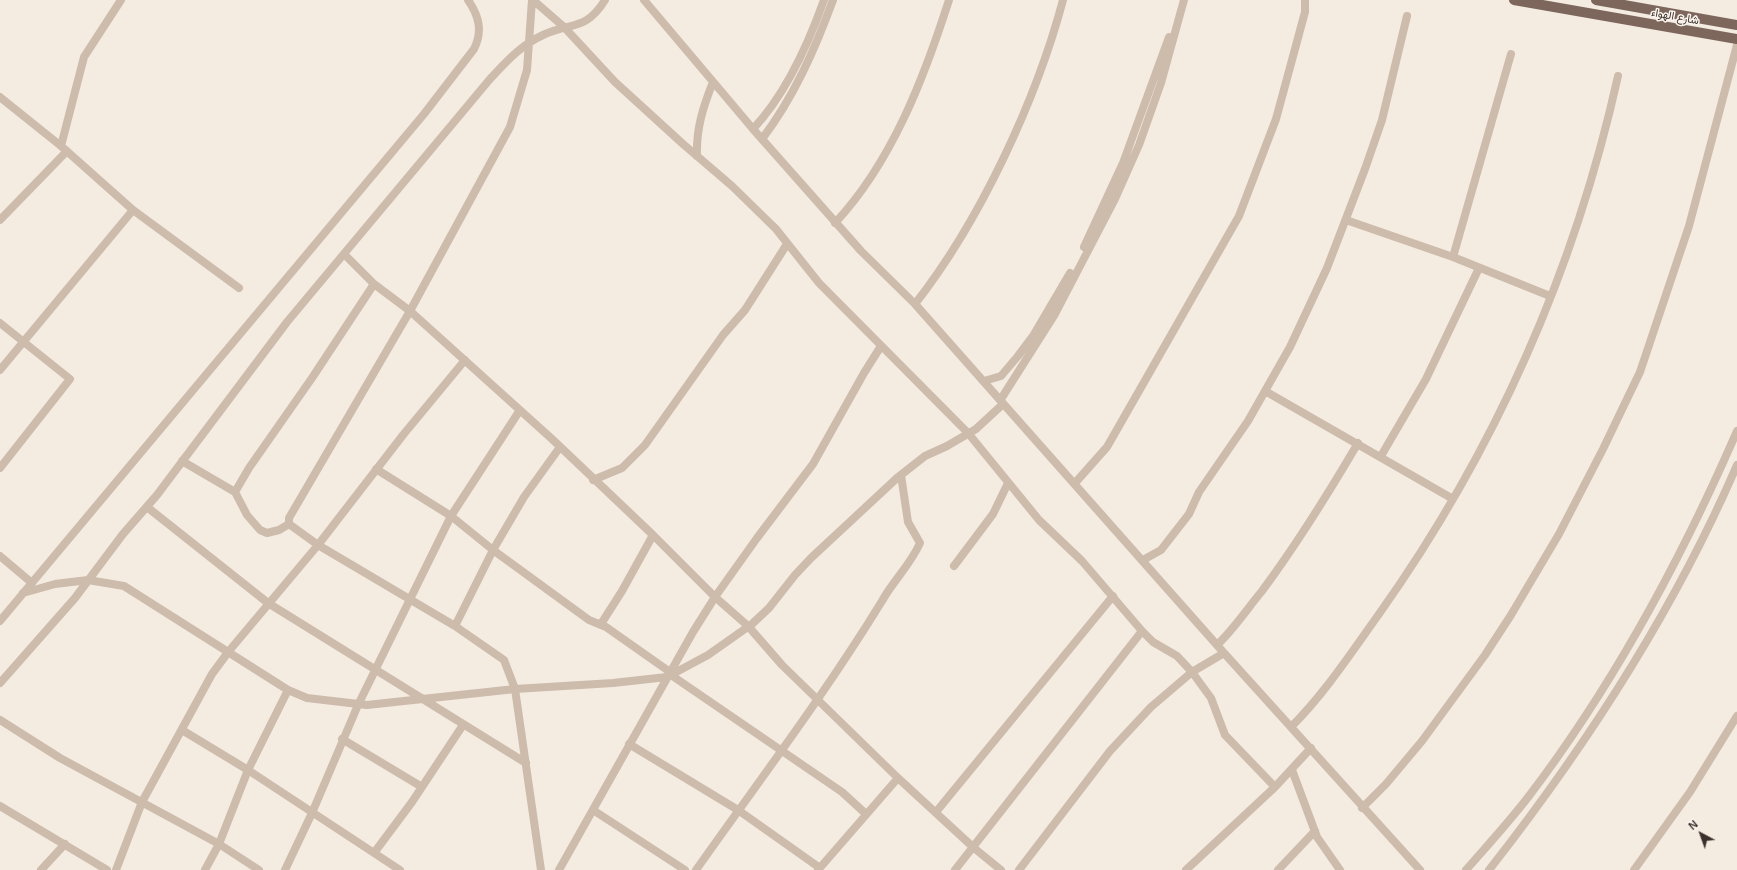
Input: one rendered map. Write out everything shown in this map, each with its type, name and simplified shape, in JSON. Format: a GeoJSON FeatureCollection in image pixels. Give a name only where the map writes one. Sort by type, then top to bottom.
{"type":"FeatureCollection","features":[{"type":"Feature","properties":{"kind":"main road","name":"شارع الهواء"},"geometry":{"type":"LineString","coordinates":[[1514,0],[1737,39]]}},
{"type":"Feature","properties":{"kind":"main road","name":"شارع الهواء"},"geometry":{"type":"LineString","coordinates":[[1596,0],[1737,25]]}},
{"type":"Feature","properties":{"kind":"street"},"geometry":{"type":"LineString","coordinates":[[0,220],[64,149],[84,57],[121,0]]}},
{"type":"Feature","properties":{"kind":"street"},"geometry":{"type":"LineString","coordinates":[[0,621],[424,114],[474,49],[479,40],[480,28],[475,10],[468,0]]}},
{"type":"Feature","properties":{"kind":"street"},"geometry":{"type":"LineString","coordinates":[[533,0],[564,27],[615,82],[696,156],[732,186],[776,229],[819,284],[968,434],[1040,520],[1082,561],[1142,631],[1153,642],[1177,656],[1192,672],[1211,698],[1225,735],[1275,787]]}},
{"type":"Feature","properties":{"kind":"street"},"geometry":{"type":"LineString","coordinates":[[533,0],[530,42],[524,84],[510,127],[410,311],[288,518],[289,524],[318,545],[410,601],[455,626],[504,660],[515,689],[541,870]]}},
{"type":"Feature","properties":{"kind":"street"},"geometry":{"type":"LineString","coordinates":[[0,683],[75,598],[123,534],[147,507],[287,322],[490,79],[508,60],[530,42],[564,27],[574,27],[585,22],[593,16],[605,0]]}},
{"type":"Feature","properties":{"kind":"street"},"geometry":{"type":"LineString","coordinates":[[644,0],[753,129],[836,223],[861,251],[916,304],[1224,653],[1311,748],[1362,808],[1420,870]]}},
{"type":"Feature","properties":{"kind":"street"},"geometry":{"type":"LineString","coordinates":[[753,129],[772,107],[788,78],[806,42],[824,0]]}},
{"type":"Feature","properties":{"kind":"street"},"geometry":{"type":"LineString","coordinates":[[762,139],[781,113],[804,70],[833,0]]}},
{"type":"Feature","properties":{"kind":"street"},"geometry":{"type":"LineString","coordinates":[[836,223],[862,191],[899,126],[918,85],[949,0]]}},
{"type":"Feature","properties":{"kind":"street"},"geometry":{"type":"LineString","coordinates":[[916,304],[935,278],[976,210],[1003,156],[1024,110],[1047,51],[1063,0]]}},
{"type":"Feature","properties":{"kind":"street"},"geometry":{"type":"LineString","coordinates":[[984,381],[1001,376],[1018,356],[1079,260],[1123,163],[1169,38],[1180,0]]}},
{"type":"Feature","properties":{"kind":"street"},"geometry":{"type":"LineString","coordinates":[[23,593],[55,584],[88,580],[124,586],[229,651],[288,690],[307,698],[358,705],[422,700],[515,689],[613,683],[669,675],[708,655],[748,626],[768,608],[811,558],[901,474],[925,456],[968,434],[989,418],[1002,401],[1055,314],[1115,199],[1140,145],[1161,83],[1184,0]]}},
{"type":"Feature","properties":{"kind":"street"},"geometry":{"type":"LineString","coordinates":[[1075,483],[1107,447],[1239,216],[1276,119],[1305,12],[1305,0]]}},
{"type":"Feature","properties":{"kind":"street"},"geometry":{"type":"LineString","coordinates":[[1143,560],[1161,550],[1189,514],[1199,492],[1226,454],[1290,347],[1327,268],[1382,120],[1407,16]]}},
{"type":"Feature","properties":{"kind":"street"},"geometry":{"type":"LineString","coordinates":[[1362,808],[1386,784],[1422,741],[1485,655],[1511,615],[1559,534],[1603,449],[1640,372],[1676,266],[1689,226],[1713,140],[1737,45]]}},
{"type":"Feature","properties":{"kind":"street"},"geometry":{"type":"LineString","coordinates":[[1453,257],[1511,54]]}},
{"type":"Feature","properties":{"kind":"street"},"geometry":{"type":"LineString","coordinates":[[1291,727],[1315,702],[1336,676],[1402,582],[1453,499],[1509,395],[1532,345],[1593,172],[1618,76]]}},
{"type":"Feature","properties":{"kind":"street"},"geometry":{"type":"LineString","coordinates":[[696,156],[696,140],[699,120],[713,82]]}},
{"type":"Feature","properties":{"kind":"street"},"geometry":{"type":"LineString","coordinates":[[0,97],[64,149],[133,210],[239,288]]}},
{"type":"Feature","properties":{"kind":"street"},"geometry":{"type":"LineString","coordinates":[[0,370],[133,210]]}},
{"type":"Feature","properties":{"kind":"street"},"geometry":{"type":"LineString","coordinates":[[1346,220],[1453,257],[1550,296]]}},
{"type":"Feature","properties":{"kind":"street"},"geometry":{"type":"LineString","coordinates":[[593,480],[622,468],[645,445],[723,335],[745,310],[787,244]]}},
{"type":"Feature","properties":{"kind":"street"},"geometry":{"type":"LineString","coordinates":[[344,254],[374,284],[410,311],[560,447],[593,480],[653,535],[715,597],[748,626],[782,665],[819,699],[898,778],[974,848],[1001,870]]}},
{"type":"Feature","properties":{"kind":"street"},"geometry":{"type":"LineString","coordinates":[[1380,456],[1426,379],[1479,268]]}},
{"type":"Feature","properties":{"kind":"street"},"geometry":{"type":"LineString","coordinates":[[235,492],[249,468],[312,378],[374,284]]}},
{"type":"Feature","properties":{"kind":"street"},"geometry":{"type":"LineString","coordinates":[[0,322],[70,379],[0,468]]}},
{"type":"Feature","properties":{"kind":"street"},"geometry":{"type":"LineString","coordinates":[[559,870],[669,675],[715,597],[813,464],[864,373],[881,346]]}},
{"type":"Feature","properties":{"kind":"street"},"geometry":{"type":"LineString","coordinates":[[116,870],[142,802],[212,674],[268,603],[318,545],[376,469],[465,360]]}},
{"type":"Feature","properties":{"kind":"street"},"geometry":{"type":"LineString","coordinates":[[1265,391],[1358,443],[1453,499]]}},
{"type":"Feature","properties":{"kind":"street"},"geometry":{"type":"LineString","coordinates":[[285,870],[312,813],[342,739],[374,670],[410,601],[451,516],[520,410]]}},
{"type":"Feature","properties":{"kind":"street"},"geometry":{"type":"LineString","coordinates":[[1466,870],[1529,796],[1596,699],[1637,634],[1718,476],[1737,431]]}},
{"type":"Feature","properties":{"kind":"street"},"geometry":{"type":"LineString","coordinates":[[1217,645],[1251,605],[1289,554],[1329,492],[1358,443]]}},
{"type":"Feature","properties":{"kind":"street"},"geometry":{"type":"LineString","coordinates":[[455,626],[493,550],[524,497],[560,447]]}},
{"type":"Feature","properties":{"kind":"street"},"geometry":{"type":"LineString","coordinates":[[182,461],[235,492],[247,515],[260,530],[267,533],[279,530],[289,524]]}},
{"type":"Feature","properties":{"kind":"street"},"geometry":{"type":"LineString","coordinates":[[1489,870],[1549,791],[1607,706],[1652,634],[1737,465]]}},
{"type":"Feature","properties":{"kind":"street"},"geometry":{"type":"LineString","coordinates":[[376,469],[451,516],[493,550],[589,620],[601,624],[669,675],[842,792],[866,814]]}},
{"type":"Feature","properties":{"kind":"street"},"geometry":{"type":"LineString","coordinates":[[696,870],[819,699],[890,588],[916,551],[920,543],[908,522],[901,474]]}},
{"type":"Feature","properties":{"kind":"street"},"geometry":{"type":"LineString","coordinates":[[954,566],[993,514],[1008,483]]}},
{"type":"Feature","properties":{"kind":"street"},"geometry":{"type":"LineString","coordinates":[[147,507],[268,603],[422,700],[526,763]]}},
{"type":"Feature","properties":{"kind":"street"},"geometry":{"type":"LineString","coordinates":[[601,624],[622,591],[653,535]]}},
{"type":"Feature","properties":{"kind":"street"},"geometry":{"type":"LineString","coordinates":[[0,556],[32,583]]}},
{"type":"Feature","properties":{"kind":"street"},"geometry":{"type":"LineString","coordinates":[[936,812],[1113,596]]}},
{"type":"Feature","properties":{"kind":"street"},"geometry":{"type":"LineString","coordinates":[[955,870],[974,848],[1142,631]]}},
{"type":"Feature","properties":{"kind":"street"},"geometry":{"type":"LineString","coordinates":[[1019,870],[1110,751],[1151,707],[1192,672],[1224,653]]}},
{"type":"Feature","properties":{"kind":"street"},"geometry":{"type":"LineString","coordinates":[[204,870],[219,844],[248,770],[288,690]]}},
{"type":"Feature","properties":{"kind":"street"},"geometry":{"type":"LineString","coordinates":[[1634,870],[1690,792],[1737,716]]}},
{"type":"Feature","properties":{"kind":"street"},"geometry":{"type":"LineString","coordinates":[[0,720],[60,758],[219,844],[260,870]]}},
{"type":"Feature","properties":{"kind":"street"},"geometry":{"type":"LineString","coordinates":[[374,853],[422,787],[463,725]]}},
{"type":"Feature","properties":{"kind":"street"},"geometry":{"type":"LineString","coordinates":[[182,730],[248,770],[400,870]]}},
{"type":"Feature","properties":{"kind":"street"},"geometry":{"type":"LineString","coordinates":[[342,739],[422,787]]}},
{"type":"Feature","properties":{"kind":"street"},"geometry":{"type":"LineString","coordinates":[[630,744],[738,810],[819,869],[898,778]]}},
{"type":"Feature","properties":{"kind":"street"},"geometry":{"type":"LineString","coordinates":[[1186,870],[1275,787],[1311,748]]}},
{"type":"Feature","properties":{"kind":"street"},"geometry":{"type":"LineString","coordinates":[[1292,770],[1315,831],[1326,852],[1340,870]]}},
{"type":"Feature","properties":{"kind":"street"},"geometry":{"type":"LineString","coordinates":[[0,806],[108,870]]}},
{"type":"Feature","properties":{"kind":"street"},"geometry":{"type":"LineString","coordinates":[[593,810],[685,870]]}},
{"type":"Feature","properties":{"kind":"street"},"geometry":{"type":"LineString","coordinates":[[1278,870],[1315,831]]}},
{"type":"Feature","properties":{"kind":"street"},"geometry":{"type":"LineString","coordinates":[[41,870],[65,844]]}}]}
